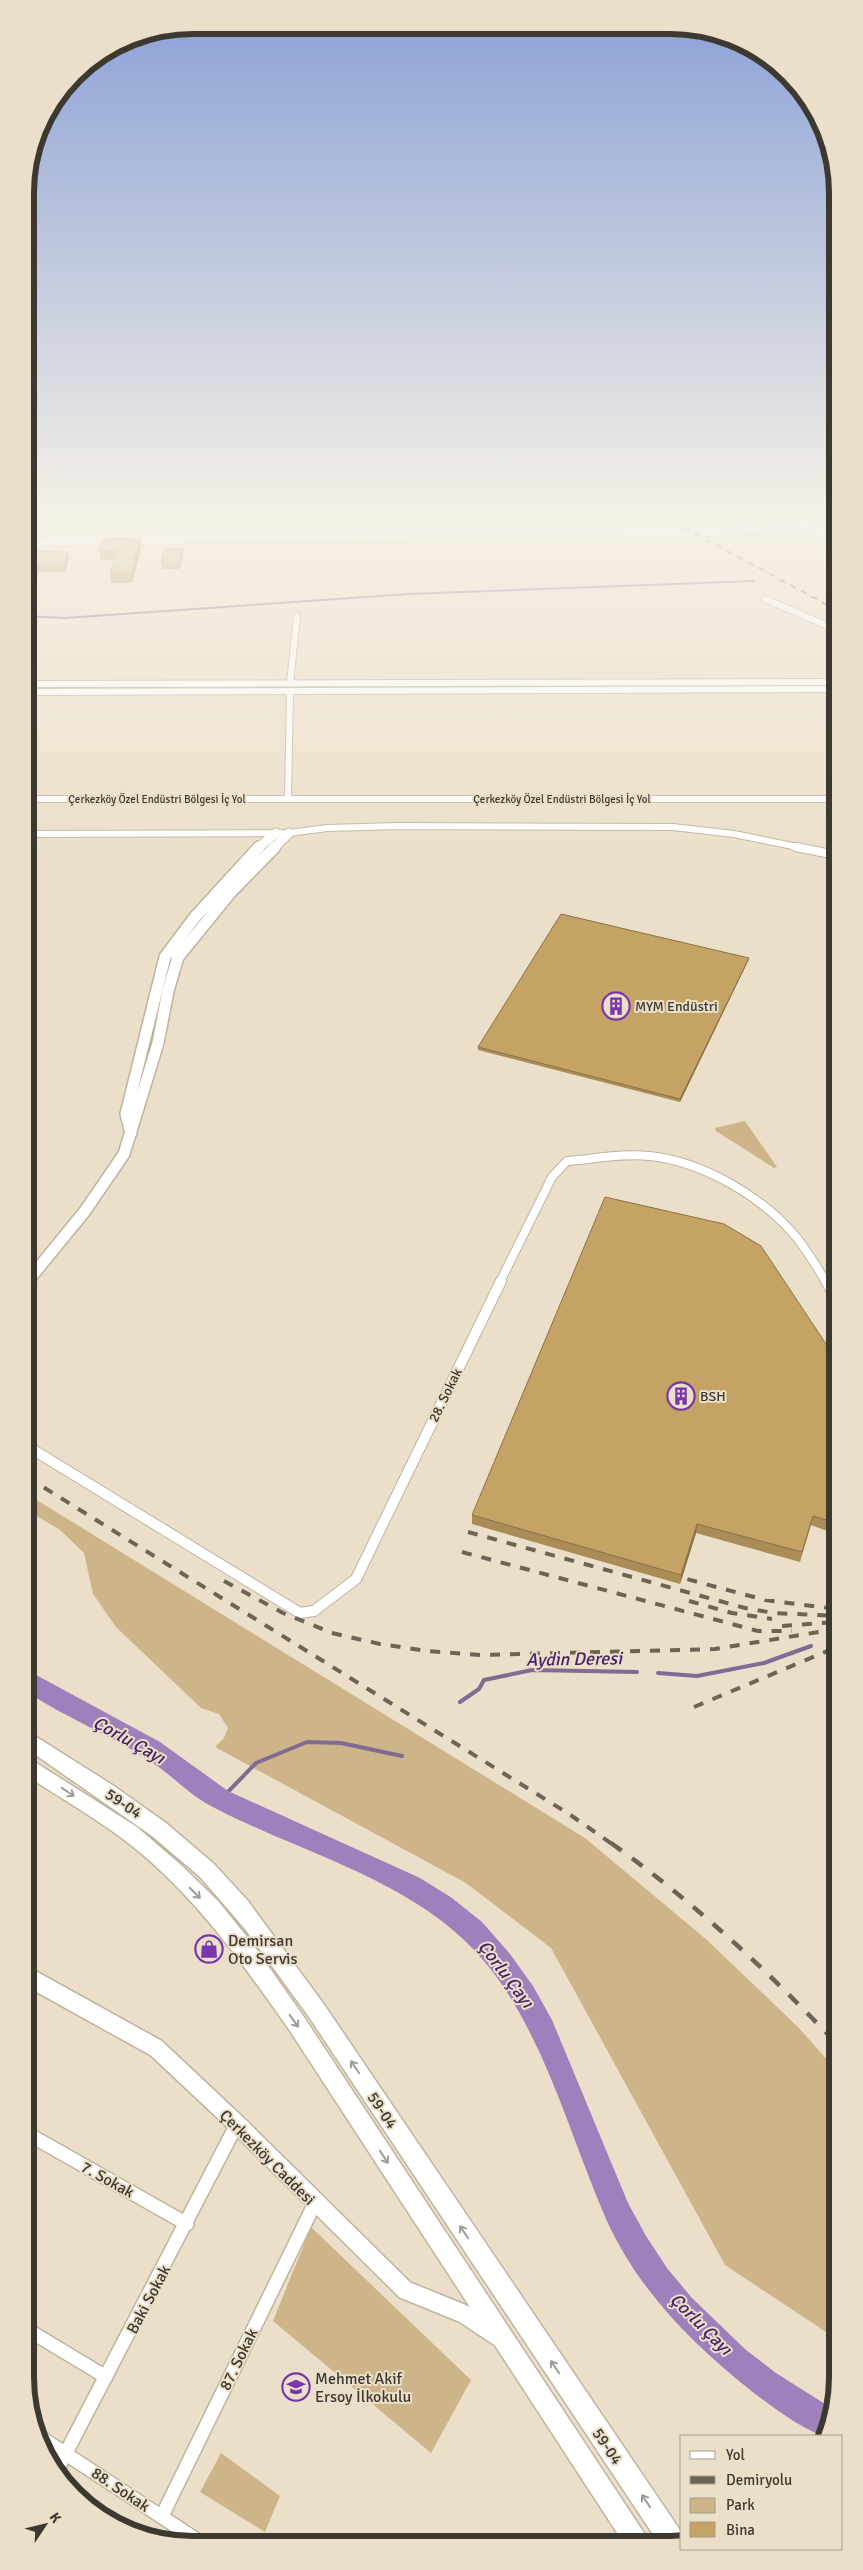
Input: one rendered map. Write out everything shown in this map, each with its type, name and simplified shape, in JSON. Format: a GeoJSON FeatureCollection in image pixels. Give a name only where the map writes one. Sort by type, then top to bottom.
{"type":"FeatureCollection","features":[{"type":"Feature","properties":{"kind":"main road","name":"59-04"},"geometry":{"type":"LineString","coordinates":[[34,1745],[146,1817],[229,1894],[264,1936],[316,2010],[669,2536]]}},
{"type":"Feature","properties":{"kind":"main road","name":"59-04"},"geometry":{"type":"LineString","coordinates":[[34,1769],[130,1834],[211,1908],[245,1950],[297,2024],[634,2536]]}},
{"type":"Feature","properties":{"kind":"street"},"geometry":{"type":"LineString","coordinates":[[288,799],[290,687],[296,631]]}},
{"type":"Feature","properties":{"kind":"street"},"geometry":{"type":"LineString","coordinates":[[34,692],[290,687],[829,682]]}},
{"type":"Feature","properties":{"kind":"street"},"geometry":{"type":"LineString","coordinates":[[34,684],[829,689]]}},
{"type":"Feature","properties":{"kind":"street","name":"Çerkezköy Özel Endüstri Bölgesi İç Yol"},"geometry":{"type":"LineString","coordinates":[[34,799],[829,799]]}},
{"type":"Feature","properties":{"kind":"street"},"geometry":{"type":"LineString","coordinates":[[34,834],[289,833],[327,828],[398,826],[673,827],[734,834],[829,854]]}},
{"type":"Feature","properties":{"kind":"street"},"geometry":{"type":"LineString","coordinates":[[131,1133],[126,1114],[165,957],[194,918],[252,853],[276,833]]}},
{"type":"Feature","properties":{"kind":"street"},"geometry":{"type":"LineString","coordinates":[[34,1274],[85,1211],[124,1154],[158,1043],[168,991],[178,957],[230,893],[289,833]]}},
{"type":"Feature","properties":{"kind":"street","name":"28. Sokak"},"geometry":{"type":"LineString","coordinates":[[34,1450],[300,1613],[314,1611],[356,1579],[552,1177],[567,1161],[650,1156],[670,1159],[700,1170],[739,1190],[780,1220],[797,1237],[829,1287]]}},
{"type":"Feature","properties":{"kind":"street","name":"Çerkezköy Caddesi"},"geometry":{"type":"LineString","coordinates":[[34,1980],[156,2048],[237,2124],[405,2290],[464,2314],[504,2340]]}},
{"type":"Feature","properties":{"kind":"street","name":"Baki Sokak"},"geometry":{"type":"LineString","coordinates":[[60,2464],[187,2224],[237,2124]]}},
{"type":"Feature","properties":{"kind":"street","name":"7. Sokak"},"geometry":{"type":"LineString","coordinates":[[34,2137],[187,2224]]}},
{"type":"Feature","properties":{"kind":"street","name":"87. Sokak"},"geometry":{"type":"LineString","coordinates":[[162,2516],[315,2203]]}},
{"type":"Feature","properties":{"kind":"street"},"geometry":{"type":"LineString","coordinates":[[34,2334],[106,2377]]}},
{"type":"Feature","properties":{"kind":"street","name":"88. Sokak"},"geometry":{"type":"LineString","coordinates":[[47,2440],[191,2536]]}},
{"type":"Feature","properties":{"kind":"green space"},"geometry":{"type":"Polygon","coordinates":[[[745,1121],[777,1167],[774,1168],[716,1131],[715,1128],[745,1121]]]}},
{"type":"Feature","properties":{"kind":"green space"},"geometry":{"type":"Polygon","coordinates":[[[34,1498],[585,1838],[707,1940],[799,2028],[829,2062],[829,2334],[725,2265],[551,1948],[466,1883],[215,1747],[224,1738],[228,1728],[219,1714],[201,1708],[116,1627],[93,1594],[84,1553],[60,1530],[34,1514],[34,1498]]]}},
{"type":"Feature","properties":{"kind":"green space"},"geometry":{"type":"Polygon","coordinates":[[[311,2227],[471,2380],[431,2453],[273,2321],[311,2227]]]}},
{"type":"Feature","properties":{"kind":"green space"},"geometry":{"type":"Polygon","coordinates":[[[221,2453],[280,2496],[265,2532],[200,2492],[221,2453]]]}},
{"type":"Feature","properties":{"kind":"building","name":"MYM Endüstri"},"geometry":{"type":"Polygon","coordinates":[[[561,914],[749,958],[680,1099],[478,1047],[561,914]]]}},
{"type":"Feature","properties":{"kind":"building","name":"BSH"},"geometry":{"type":"Polygon","coordinates":[[[605,1197],[724,1224],[761,1246],[829,1348],[829,1521],[813,1516],[802,1552],[697,1524],[681,1575],[472,1515],[605,1197]]]}},
{"type":"Feature","properties":{"kind":"waterway","name":"Aydın Deresi"},"geometry":{"type":"LineString","coordinates":[[658,1673],[697,1676],[764,1663],[811,1646]]}},
{"type":"Feature","properties":{"kind":"waterway","name":"Aydın Deresi"},"geometry":{"type":"LineString","coordinates":[[460,1702],[479,1689],[484,1680],[532,1670],[637,1672]]}},
{"type":"Feature","properties":{"kind":"waterway","name":"Çorlu Çayı"},"geometry":{"type":"LineString","coordinates":[[34,1685],[167,1758],[215,1797],[411,1886],[443,1906],[473,1931],[501,1962],[524,1995],[543,2029],[574,2101],[618,2213],[636,2246],[657,2278],[707,2335],[736,2360],[766,2384],[823,2420]]}},
{"type":"Feature","properties":{"kind":"waterway"},"geometry":{"type":"LineString","coordinates":[[221,1799],[256,1763],[307,1742],[341,1743],[402,1756]]}},
{"type":"Feature","properties":{"kind":"railway"},"geometry":{"type":"LineString","coordinates":[[34,1481],[569,1814],[612,1844]]}},
{"type":"Feature","properties":{"kind":"railway"},"geometry":{"type":"LineString","coordinates":[[468,1532],[745,1608],[774,1613],[829,1616]]}},
{"type":"Feature","properties":{"kind":"railway"},"geometry":{"type":"LineString","coordinates":[[462,1552],[758,1631],[792,1631]]}},
{"type":"Feature","properties":{"kind":"railway"},"geometry":{"type":"LineString","coordinates":[[668,1574],[765,1600],[829,1608]]}},
{"type":"Feature","properties":{"kind":"railway"},"geometry":{"type":"LineString","coordinates":[[224,1581],[283,1613],[332,1633],[380,1644],[427,1651],[481,1655],[715,1649],[829,1630]]}},
{"type":"Feature","properties":{"kind":"railway"},"geometry":{"type":"LineString","coordinates":[[689,1601],[732,1613],[772,1619]]}},
{"type":"Feature","properties":{"kind":"railway"},"geometry":{"type":"LineString","coordinates":[[782,1626],[829,1623]]}},
{"type":"Feature","properties":{"kind":"railway"},"geometry":{"type":"LineString","coordinates":[[694,1707],[829,1650]]}},
{"type":"Feature","properties":{"kind":"railway"},"geometry":{"type":"LineString","coordinates":[[611,1843],[701,1913],[757,1963],[829,2036]]}},
{"type":"Feature","properties":{"kind":"place","name":"MYM Endüstri"},"geometry":{"type":"Point","coordinates":[616,1006]}},
{"type":"Feature","properties":{"kind":"place","name":"BSH"},"geometry":{"type":"Point","coordinates":[681,1396]}},
{"type":"Feature","properties":{"kind":"place","name":"Demirsan Oto Servis"},"geometry":{"type":"Point","coordinates":[209,1949]}},
{"type":"Feature","properties":{"kind":"place","name":"Mehmet Akif Ersoy İlkokulu"},"geometry":{"type":"Point","coordinates":[296,2387]}}]}
